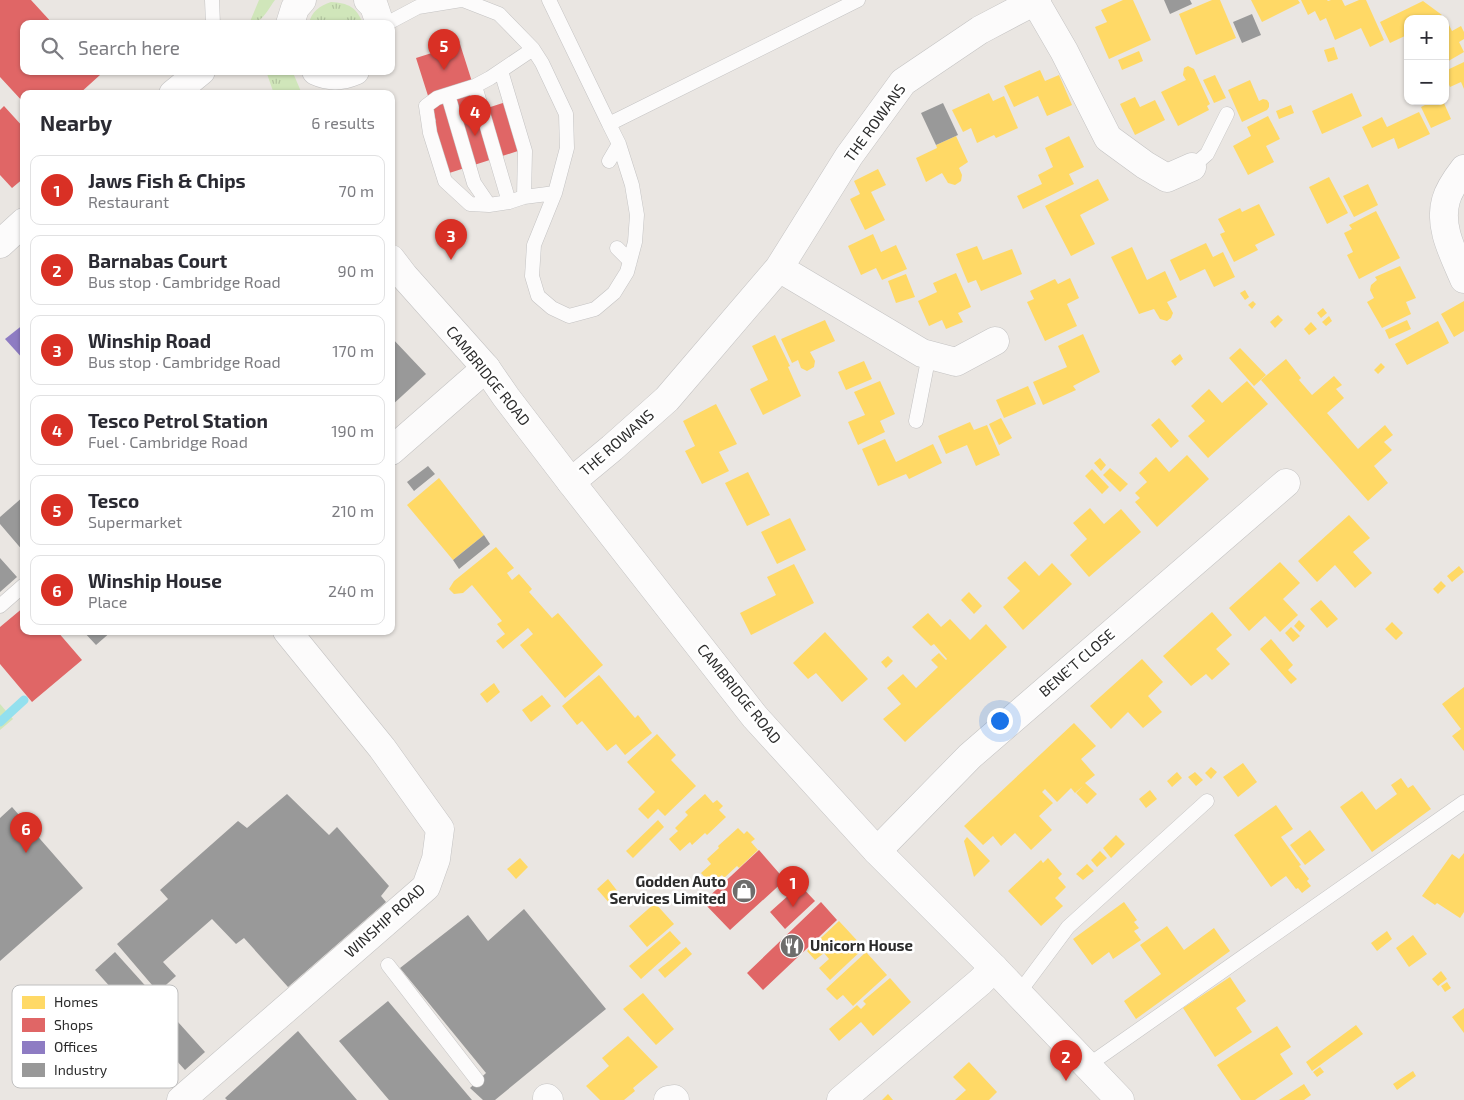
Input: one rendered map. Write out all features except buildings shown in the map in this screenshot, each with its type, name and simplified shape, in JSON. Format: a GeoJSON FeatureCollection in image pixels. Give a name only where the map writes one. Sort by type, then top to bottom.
{"type":"FeatureCollection","features":[{"type":"Feature","properties":{"kind":"street"},"geometry":{"type":"LineString","coordinates":[[291,20],[295,8],[302,0]]}},
{"type":"Feature","properties":{"kind":"street"},"geometry":{"type":"LineString","coordinates":[[368,0],[374,6],[379,20]]}},
{"type":"Feature","properties":{"kind":"street","name":"THE ROWANS"},"geometry":{"type":"LineString","coordinates":[[571,482],[667,399],[779,268],[849,156],[903,82],[980,30],[1036,0],[1108,138],[1145,165],[1167,178],[1192,167]]}},
{"type":"Feature","properties":{"kind":"street"},"geometry":{"type":"LineString","coordinates":[[177,90],[196,75]]}},
{"type":"Feature","properties":{"kind":"street"},"geometry":{"type":"LineString","coordinates":[[324,75],[347,80]]}},
{"type":"Feature","properties":{"kind":"street"},"geometry":{"type":"LineString","coordinates":[[1464,169],[1446,200],[1444,217],[1436,246],[1464,279]]}},
{"type":"Feature","properties":{"kind":"street"},"geometry":{"type":"LineString","coordinates":[[0,244],[20,226]]}},
{"type":"Feature","properties":{"kind":"street","name":"CAMBRIDGE ROAD"},"geometry":{"type":"LineString","coordinates":[[395,264],[486,368],[506,398],[755,716],[877,851],[994,968],[1120,1100]]}},
{"type":"Feature","properties":{"kind":"street"},"geometry":{"type":"LineString","coordinates":[[779,268],[922,353],[956,362],[996,341]]}},
{"type":"Feature","properties":{"kind":"street"},"geometry":{"type":"LineString","coordinates":[[395,447],[486,368]]}},
{"type":"Feature","properties":{"kind":"street","name":"BENE'T CLOSE"},"geometry":{"type":"LineString","coordinates":[[877,851],[970,756],[1286,483]]}},
{"type":"Feature","properties":{"kind":"street","name":"WINSHIP ROAD"},"geometry":{"type":"LineString","coordinates":[[181,1100],[426,887],[436,859],[440,829],[382,748],[290,635]]}},
{"type":"Feature","properties":{"kind":"street"},"geometry":{"type":"LineString","coordinates":[[841,1100],[994,968]]}},
{"type":"Feature","properties":{"kind":"street"},"geometry":{"type":"LineString","coordinates":[[668,1100],[675,1100]]}},
{"type":"Feature","properties":{"kind":"lane"},"geometry":{"type":"LineString","coordinates":[[212,0],[214,20]]}},
{"type":"Feature","properties":{"kind":"lane"},"geometry":{"type":"LineString","coordinates":[[394,20],[418,7],[462,0],[499,14],[533,49],[542,63],[566,114],[567,148],[555,193],[534,245],[532,276],[538,296],[552,308],[569,316],[594,309],[614,293],[627,272],[637,232],[637,216],[632,185],[619,144],[549,0]]}},
{"type":"Feature","properties":{"kind":"lane"},"geometry":{"type":"LineString","coordinates":[[609,124],[858,0]]}},
{"type":"Feature","properties":{"kind":"lane"},"geometry":{"type":"LineString","coordinates":[[533,49],[475,86],[437,98],[426,106],[430,133],[445,181],[470,204],[489,205],[509,202],[524,197],[555,193]]}},
{"type":"Feature","properties":{"kind":"lane"},"geometry":{"type":"LineString","coordinates":[[500,71],[526,151],[524,197]]}},
{"type":"Feature","properties":{"kind":"lane"},"geometry":{"type":"LineString","coordinates":[[475,86],[509,202]]}},
{"type":"Feature","properties":{"kind":"lane"},"geometry":{"type":"LineString","coordinates":[[448,95],[474,183],[489,205]]}},
{"type":"Feature","properties":{"kind":"lane"},"geometry":{"type":"LineString","coordinates":[[1192,167],[1208,154],[1227,114]]}},
{"type":"Feature","properties":{"kind":"lane"},"geometry":{"type":"LineString","coordinates":[[609,161],[619,144]]}},
{"type":"Feature","properties":{"kind":"lane"},"geometry":{"type":"LineString","coordinates":[[616,248],[630,261]]}},
{"type":"Feature","properties":{"kind":"lane"},"geometry":{"type":"LineString","coordinates":[[916,421],[929,355]]}},
{"type":"Feature","properties":{"kind":"lane"},"geometry":{"type":"LineString","coordinates":[[0,606],[20,588]]}},
{"type":"Feature","properties":{"kind":"lane"},"geometry":{"type":"LineString","coordinates":[[1018,994],[1068,927],[1207,801]]}},
{"type":"Feature","properties":{"kind":"lane"},"geometry":{"type":"LineString","coordinates":[[1087,1066],[1464,802]]}},
{"type":"Feature","properties":{"kind":"lane"},"geometry":{"type":"LineString","coordinates":[[388,965],[477,1080]]}},
{"type":"Feature","properties":{"kind":"green space"},"geometry":{"type":"Polygon","coordinates":[[[259,0],[275,0],[260,20],[251,20],[259,0]]]}},
{"type":"Feature","properties":{"kind":"green space"},"geometry":{"type":"Polygon","coordinates":[[[331,2],[342,3],[355,10],[362,20],[310,20],[323,5],[331,2]]]}},
{"type":"Feature","properties":{"kind":"green space"},"geometry":{"type":"Polygon","coordinates":[[[267,75],[294,75],[300,90],[273,90],[267,75]]]}},
{"type":"Feature","properties":{"kind":"green space"},"geometry":{"type":"Polygon","coordinates":[[[0,704],[13,719],[0,730],[0,704]]]}},
{"type":"Feature","properties":{"kind":"waterway"},"geometry":{"type":"LineString","coordinates":[[0,722],[24,700]]}},
{"type":"Feature","properties":{"kind":"place","name":"Tesco"},"geometry":{"type":"Point","coordinates":[444,70]}},
{"type":"Feature","properties":{"kind":"place","name":"Tesco Petrol Station"},"geometry":{"type":"Point","coordinates":[475,136]}},
{"type":"Feature","properties":{"kind":"place","name":"Winship Road"},"geometry":{"type":"Point","coordinates":[451,260]}},
{"type":"Feature","properties":{"kind":"place","name":"Winship House"},"geometry":{"type":"Point","coordinates":[26,853]}},
{"type":"Feature","properties":{"kind":"place","name":"Godden Auto Services Limited"},"geometry":{"type":"Point","coordinates":[744,891]}},
{"type":"Feature","properties":{"kind":"place","name":"Jaws Fish & Chips"},"geometry":{"type":"Point","coordinates":[793,907]}},
{"type":"Feature","properties":{"kind":"place","name":"Unicorn House"},"geometry":{"type":"Point","coordinates":[792,946]}},
{"type":"Feature","properties":{"kind":"place","name":"Barnabas Court"},"geometry":{"type":"Point","coordinates":[1066,1081]}}]}
